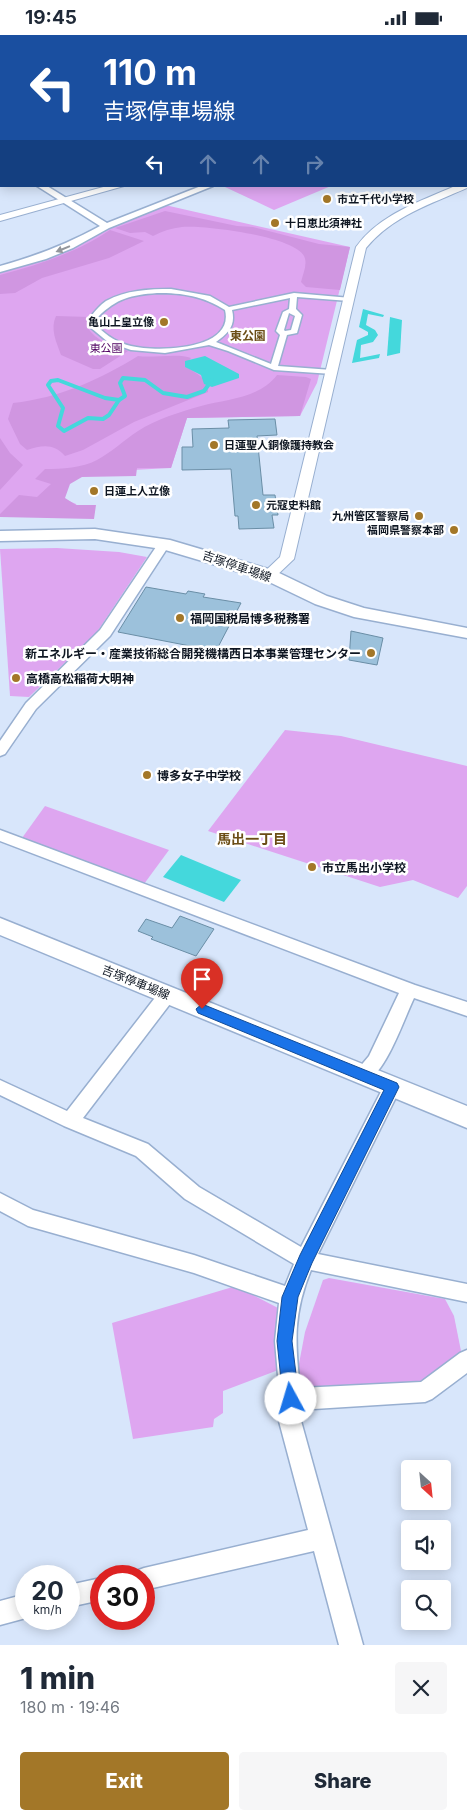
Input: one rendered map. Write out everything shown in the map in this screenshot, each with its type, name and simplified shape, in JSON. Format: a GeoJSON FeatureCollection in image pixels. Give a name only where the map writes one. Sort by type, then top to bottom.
{"type":"FeatureCollection","features":[{"type":"Feature","properties":{"kind":"main road","name":"吉塚停車場線"},"geometry":{"type":"LineString","coordinates":[[0,536],[95,534],[164,543],[269,575],[321,600],[360,613],[467,633]]}},
{"type":"Feature","properties":{"kind":"main road","name":"吉塚停車場線"},"geometry":{"type":"LineString","coordinates":[[0,926],[467,1117]]}},
{"type":"Feature","properties":{"kind":"street"},"geometry":{"type":"LineString","coordinates":[[43,187],[106,226]]}},
{"type":"Feature","properties":{"kind":"street"},"geometry":{"type":"LineString","coordinates":[[0,217],[115,187]]}},
{"type":"Feature","properties":{"kind":"street"},"geometry":{"type":"LineString","coordinates":[[2,266],[70,246],[106,226],[206,187]]}},
{"type":"Feature","properties":{"kind":"street"},"geometry":{"type":"LineString","coordinates":[[269,575],[287,559],[361,247],[369,235],[382,224],[460,187]]}},
{"type":"Feature","properties":{"kind":"street"},"geometry":{"type":"LineString","coordinates":[[155,291],[190,292],[209,298],[228,309],[232,319],[228,330],[211,342],[176,350],[151,351],[118,345],[102,337],[94,327],[94,316],[109,302],[126,295],[155,291]]}},
{"type":"Feature","properties":{"kind":"street"},"geometry":{"type":"LineString","coordinates":[[228,309],[294,295],[349,299]]}},
{"type":"Feature","properties":{"kind":"street"},"geometry":{"type":"LineString","coordinates":[[292,310],[294,295]]}},
{"type":"Feature","properties":{"kind":"street"},"geometry":{"type":"LineString","coordinates":[[284,334],[280,331],[286,312],[292,310]]}},
{"type":"Feature","properties":{"kind":"street"},"geometry":{"type":"LineString","coordinates":[[284,334],[294,331],[299,315],[292,310]]}},
{"type":"Feature","properties":{"kind":"street"},"geometry":{"type":"LineString","coordinates":[[274,368],[284,334]]}},
{"type":"Feature","properties":{"kind":"street"},"geometry":{"type":"LineString","coordinates":[[211,342],[274,368],[332,372]]}},
{"type":"Feature","properties":{"kind":"street"},"geometry":{"type":"LineString","coordinates":[[0,751],[31,706],[105,633],[164,543]]}},
{"type":"Feature","properties":{"kind":"street"},"geometry":{"type":"LineString","coordinates":[[0,835],[409,990],[467,1009]]}},
{"type":"Feature","properties":{"kind":"street"},"geometry":{"type":"LineString","coordinates":[[362,1075],[375,1061],[409,990]]}},
{"type":"Feature","properties":{"kind":"street"},"geometry":{"type":"LineString","coordinates":[[70,1121],[167,995]]}},
{"type":"Feature","properties":{"kind":"street"},"geometry":{"type":"LineString","coordinates":[[0,1087],[70,1121],[142,1150],[192,1193],[305,1260],[466,1296]]}},
{"type":"Feature","properties":{"kind":"street"},"geometry":{"type":"LineString","coordinates":[[351,1645],[287,1411],[291,1399],[285,1341],[290,1297],[305,1260],[392,1087]]}},
{"type":"Feature","properties":{"kind":"street"},"geometry":{"type":"LineString","coordinates":[[0,1201],[28,1217],[194,1264],[290,1297]]}},
{"type":"Feature","properties":{"kind":"street"},"geometry":{"type":"LineString","coordinates":[[291,1399],[425,1392],[467,1360]]}},
{"type":"Feature","properties":{"kind":"street"},"geometry":{"type":"LineString","coordinates":[[155,1576],[321,1538]]}},
{"type":"Feature","properties":{"kind":"street"},"geometry":{"type":"LineString","coordinates":[[0,1613],[15,1609]]}},
{"type":"Feature","properties":{"kind":"green space"},"geometry":{"type":"Polygon","coordinates":[[[225,187],[329,187],[274,210],[225,187]]]}},
{"type":"Feature","properties":{"kind":"green space","name":"東公園"},"geometry":{"type":"Polygon","coordinates":[[[165,205],[350,247],[317,383],[300,416],[187,418],[171,468],[75,473],[55,495],[76,504],[81,514],[0,516],[0,272],[46,257],[115,223],[165,205]]]}},
{"type":"Feature","properties":{"kind":"green space"},"geometry":{"type":"Polygon","coordinates":[[[165,211],[237,226],[253,227],[319,244],[350,247],[340,290],[306,287],[301,282],[305,265],[304,256],[297,249],[266,238],[247,233],[209,228],[182,227],[153,236],[145,232],[130,233],[115,228],[165,211]]]}},
{"type":"Feature","properties":{"kind":"green space"},"geometry":{"type":"Polygon","coordinates":[[[110,230],[144,241],[109,258],[42,278],[15,293],[0,294],[0,275],[57,257],[85,245],[110,230]]]}},
{"type":"Feature","properties":{"kind":"green space"},"geometry":{"type":"Polygon","coordinates":[[[56,316],[90,317],[87,327],[95,336],[110,345],[128,351],[100,369],[93,369],[61,355],[54,330],[56,316]]]}},
{"type":"Feature","properties":{"kind":"green space"},"geometry":{"type":"Polygon","coordinates":[[[138,356],[180,356],[191,358],[187,363],[188,368],[204,380],[208,387],[208,392],[134,422],[83,450],[65,456],[52,447],[43,446],[27,450],[20,444],[8,419],[13,403],[30,401],[78,387],[138,356]]]}},
{"type":"Feature","properties":{"kind":"green space"},"geometry":{"type":"Polygon","coordinates":[[[277,375],[311,379],[300,416],[187,418],[171,468],[137,468],[136,476],[82,477],[70,484],[65,498],[76,505],[96,505],[94,519],[0,517],[0,514],[19,495],[37,497],[51,484],[35,479],[45,469],[58,469],[91,463],[152,423],[193,408],[242,397],[262,389],[277,375]]]}},
{"type":"Feature","properties":{"kind":"green space"},"geometry":{"type":"Polygon","coordinates":[[[0,438],[10,453],[23,465],[0,490],[0,438]]]}},
{"type":"Feature","properties":{"kind":"green space"},"geometry":{"type":"Polygon","coordinates":[[[57,548],[119,552],[147,557],[97,632],[29,697],[10,696],[0,549],[57,548]]]}},
{"type":"Feature","properties":{"kind":"green space"},"geometry":{"type":"Polygon","coordinates":[[[285,730],[341,736],[467,766],[467,886],[458,898],[413,880],[380,887],[208,831],[285,730]]]}},
{"type":"Feature","properties":{"kind":"green space"},"geometry":{"type":"Polygon","coordinates":[[[45,806],[169,850],[144,884],[22,838],[45,806]]]}},
{"type":"Feature","properties":{"kind":"green space"},"geometry":{"type":"Polygon","coordinates":[[[329,1278],[445,1299],[454,1316],[462,1356],[423,1385],[304,1391],[298,1369],[305,1332],[323,1280],[329,1278]]]}},
{"type":"Feature","properties":{"kind":"green space"},"geometry":{"type":"Polygon","coordinates":[[[236,1286],[278,1308],[281,1369],[223,1391],[223,1413],[214,1419],[213,1427],[133,1439],[112,1323],[236,1286]]]}},
{"type":"Feature","properties":{"kind":"shaded area"},"geometry":{"type":"Polygon","coordinates":[[[363,309],[384,315],[383,317],[368,314],[366,325],[375,330],[378,335],[373,342],[361,345],[360,358],[380,354],[379,358],[352,363],[357,340],[368,335],[368,332],[359,327],[363,309]]]}},
{"type":"Feature","properties":{"kind":"shaded area"},"geometry":{"type":"Polygon","coordinates":[[[390,317],[402,320],[400,353],[387,356],[390,317]]]}},
{"type":"Feature","properties":{"kind":"shaded area"},"geometry":{"type":"Polygon","coordinates":[[[205,356],[239,374],[239,378],[212,387],[204,384],[201,375],[185,367],[185,361],[205,356]]]}},
{"type":"Feature","properties":{"kind":"shaded area"},"geometry":{"type":"Polygon","coordinates":[[[181,855],[241,880],[224,902],[163,877],[181,855]]]}},
{"type":"Feature","properties":{"kind":"building"},"geometry":{"type":"Polygon","coordinates":[[[275,419],[277,435],[257,436],[263,495],[275,495],[278,515],[272,515],[274,528],[239,529],[238,516],[235,516],[231,469],[182,470],[182,447],[193,447],[192,429],[229,428],[228,420],[275,419]]]}},
{"type":"Feature","properties":{"kind":"building","name":"福岡国税局博多税務署"},"geometry":{"type":"Polygon","coordinates":[[[146,587],[186,594],[188,591],[205,594],[203,597],[241,603],[216,651],[118,632],[146,587]]]}},
{"type":"Feature","properties":{"kind":"building"},"geometry":{"type":"Polygon","coordinates":[[[351,631],[383,638],[377,665],[349,660],[351,631]]]}},
{"type":"Feature","properties":{"kind":"building"},"geometry":{"type":"Polygon","coordinates":[[[180,916],[214,929],[196,956],[151,939],[153,937],[138,931],[146,919],[172,928],[180,916]]]}},
{"type":"Feature","properties":{"kind":"waterway"},"geometry":{"type":"LineString","coordinates":[[119,400],[125,396],[120,383],[123,378],[145,380],[163,393],[187,397],[204,391],[212,380]]}},
{"type":"Feature","properties":{"kind":"waterway"},"geometry":{"type":"LineString","coordinates":[[58,380],[105,398],[119,400],[109,415],[103,419],[88,418],[64,431],[58,426],[63,408],[48,385],[51,381],[58,380]]}},
{"type":"Feature","properties":{"kind":"place","name":"市立千代小学校"},"geometry":{"type":"Point","coordinates":[327,199]}},
{"type":"Feature","properties":{"kind":"place","name":"十日恵比須神社"},"geometry":{"type":"Point","coordinates":[275,223]}},
{"type":"Feature","properties":{"kind":"place","name":"亀山上皇立像"},"geometry":{"type":"Point","coordinates":[164,322]}},
{"type":"Feature","properties":{"kind":"place","name":"日蓮聖人銅像護持教会"},"geometry":{"type":"Point","coordinates":[214,445]}},
{"type":"Feature","properties":{"kind":"place","name":"日蓮上人立像"},"geometry":{"type":"Point","coordinates":[94,491]}},
{"type":"Feature","properties":{"kind":"place","name":"元寇史料館"},"geometry":{"type":"Point","coordinates":[256,505]}},
{"type":"Feature","properties":{"kind":"place","name":"九州管区警察局"},"geometry":{"type":"Point","coordinates":[419,516]}},
{"type":"Feature","properties":{"kind":"place","name":"福岡県警察本部"},"geometry":{"type":"Point","coordinates":[454,530]}},
{"type":"Feature","properties":{"kind":"place","name":"福岡国税局博多税務署"},"geometry":{"type":"Point","coordinates":[180,618]}},
{"type":"Feature","properties":{"kind":"place","name":"新エネルギー・産業技術総合開発機構西日本事業管理センター"},"geometry":{"type":"Point","coordinates":[371,653]}},
{"type":"Feature","properties":{"kind":"place","name":"高橋高松稲荷大明神"},"geometry":{"type":"Point","coordinates":[16,678]}},
{"type":"Feature","properties":{"kind":"place","name":"博多女子中学校"},"geometry":{"type":"Point","coordinates":[147,775]}},
{"type":"Feature","properties":{"kind":"place","name":"市立馬出小学校"},"geometry":{"type":"Point","coordinates":[312,867]}},
{"type":"Feature","properties":{"kind":"district","name":"東公園"},"geometry":{"type":"Point","coordinates":[248,335]}},
{"type":"Feature","properties":{"kind":"district","name":"馬出一丁目"},"geometry":{"type":"Point","coordinates":[252,838]}},
{"type":"Feature","properties":{"kind":"route"},"geometry":{"type":"LineString","coordinates":[[202,1009],[392,1087],[305,1260],[290,1297],[285,1341],[291,1399]]}}]}
